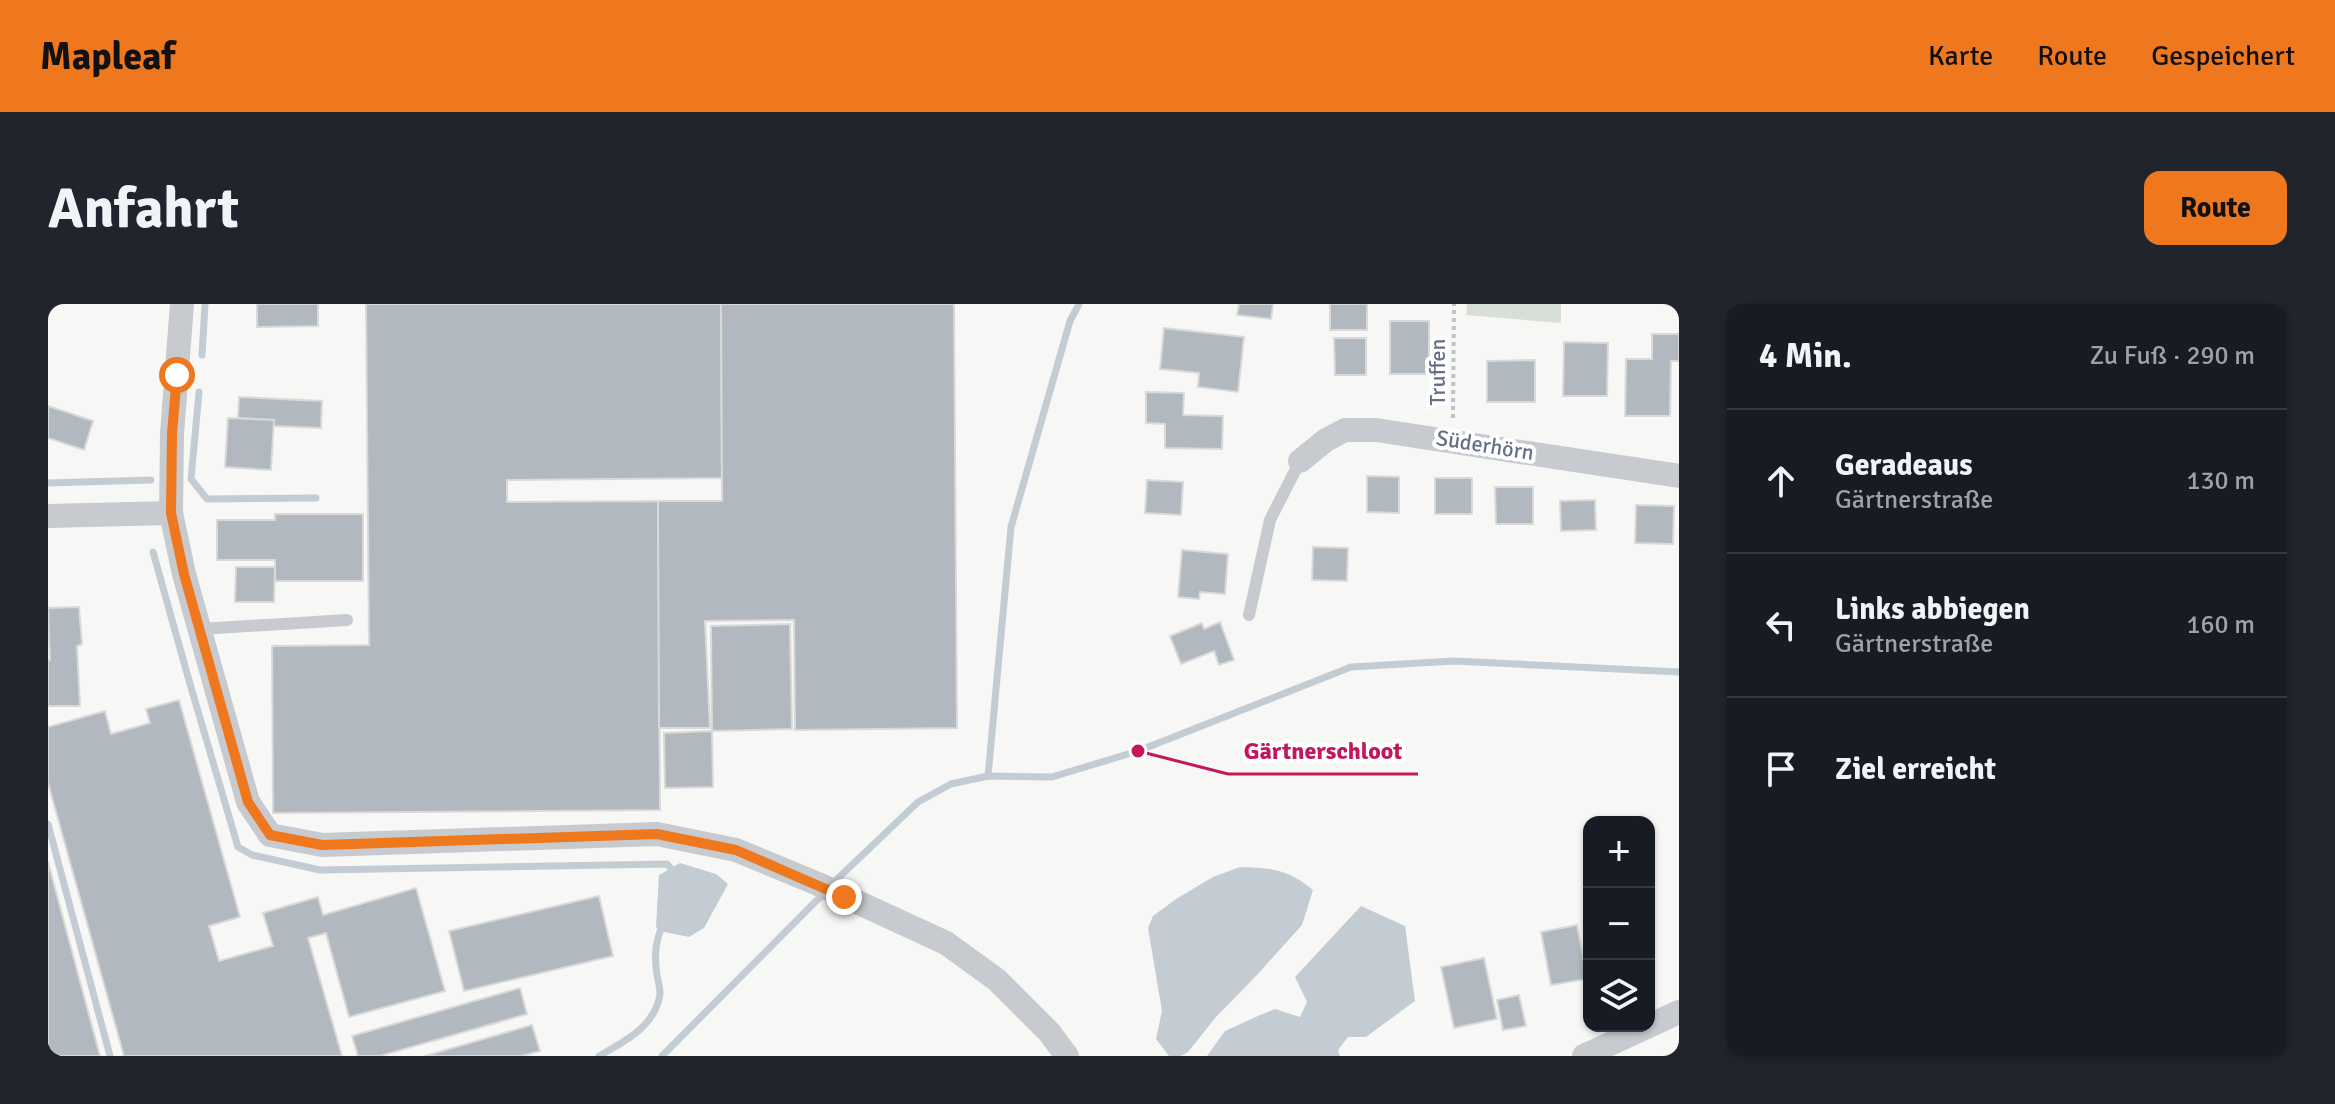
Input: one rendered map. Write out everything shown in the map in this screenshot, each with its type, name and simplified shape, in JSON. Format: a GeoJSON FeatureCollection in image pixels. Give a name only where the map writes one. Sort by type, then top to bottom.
{"type":"FeatureCollection","features":[{"type":"Feature","properties":{"kind":"street"},"geometry":{"type":"LineString","coordinates":[[182,304],[172,434],[171,513],[184,574],[248,802],[270,835],[322,845],[657,834],[736,850],[946,943],[997,980],[1049,1032],[1067,1056]]}},
{"type":"Feature","properties":{"kind":"street","name":"Süderhörn"},"geometry":{"type":"LineString","coordinates":[[1300,461],[1326,440],[1345,430],[1376,430],[1679,476]]}},
{"type":"Feature","properties":{"kind":"street"},"geometry":{"type":"LineString","coordinates":[[48,516],[171,513]]}},
{"type":"Feature","properties":{"kind":"street"},"geometry":{"type":"LineString","coordinates":[[1584,1056],[1679,1012]]}},
{"type":"Feature","properties":{"kind":"lane"},"geometry":{"type":"LineString","coordinates":[[1249,615],[1270,520],[1300,461]]}},
{"type":"Feature","properties":{"kind":"lane"},"geometry":{"type":"LineString","coordinates":[[200,629],[347,620]]}},
{"type":"Feature","properties":{"kind":"path","name":"Truffen"},"geometry":{"type":"LineString","coordinates":[[1454,304],[1454,440]]}},
{"type":"Feature","properties":{"kind":"shaded area"},"geometry":{"type":"Polygon","coordinates":[[[1467,304],[1561,304],[1561,323],[1466,315],[1467,304]]]}},
{"type":"Feature","properties":{"kind":"shaded area"},"geometry":{"type":"Polygon","coordinates":[[[680,863],[716,874],[728,884],[704,928],[689,937],[660,931],[656,927],[659,875],[680,863]]]}},
{"type":"Feature","properties":{"kind":"shaded area"},"geometry":{"type":"Polygon","coordinates":[[[1240,867],[1279,871],[1313,890],[1302,925],[1216,1017],[1188,1052],[1181,1056],[1169,1056],[1156,1039],[1162,1011],[1148,928],[1153,916],[1176,899],[1213,877],[1240,867]]]}},
{"type":"Feature","properties":{"kind":"shaded area"},"geometry":{"type":"Polygon","coordinates":[[[1361,906],[1405,926],[1415,1001],[1366,1037],[1348,1037],[1338,1050],[1340,1056],[1207,1056],[1225,1031],[1260,1015],[1275,1009],[1300,1017],[1307,1002],[1295,977],[1361,906]]]}},
{"type":"Feature","properties":{"kind":"building"},"geometry":{"type":"Polygon","coordinates":[[[257,304],[318,304],[318,326],[257,327],[257,304]]]}},
{"type":"Feature","properties":{"kind":"building"},"geometry":{"type":"Polygon","coordinates":[[[366,304],[721,304],[722,478],[507,480],[507,502],[658,501],[660,810],[273,813],[272,646],[369,645],[366,304]]]}},
{"type":"Feature","properties":{"kind":"building"},"geometry":{"type":"Polygon","coordinates":[[[721,304],[954,304],[957,728],[795,730],[794,620],[705,621],[710,728],[659,728],[658,501],[722,501],[721,304]]]}},
{"type":"Feature","properties":{"kind":"building"},"geometry":{"type":"Polygon","coordinates":[[[1239,304],[1273,304],[1271,319],[1237,315],[1239,304]]]}},
{"type":"Feature","properties":{"kind":"building"},"geometry":{"type":"Polygon","coordinates":[[[1330,304],[1367,304],[1367,330],[1330,330],[1330,304]]]}},
{"type":"Feature","properties":{"kind":"building"},"geometry":{"type":"Polygon","coordinates":[[[1390,321],[1429,321],[1429,374],[1390,374],[1390,321]]]}},
{"type":"Feature","properties":{"kind":"building"},"geometry":{"type":"Polygon","coordinates":[[[1164,328],[1244,337],[1238,392],[1198,387],[1199,373],[1160,369],[1164,328]]]}},
{"type":"Feature","properties":{"kind":"building"},"geometry":{"type":"Polygon","coordinates":[[[1652,334],[1679,334],[1679,361],[1671,361],[1670,416],[1625,416],[1626,359],[1652,359],[1652,334]]]}},
{"type":"Feature","properties":{"kind":"building"},"geometry":{"type":"Polygon","coordinates":[[[1334,338],[1366,338],[1366,375],[1335,375],[1334,338]]]}},
{"type":"Feature","properties":{"kind":"building"},"geometry":{"type":"Polygon","coordinates":[[[1564,342],[1608,343],[1607,396],[1563,396],[1564,342]]]}},
{"type":"Feature","properties":{"kind":"building"},"geometry":{"type":"Polygon","coordinates":[[[1535,360],[1535,402],[1487,402],[1487,361],[1535,360]]]}},
{"type":"Feature","properties":{"kind":"building"},"geometry":{"type":"Polygon","coordinates":[[[1146,392],[1184,393],[1183,415],[1223,416],[1222,449],[1165,448],[1165,424],[1146,423],[1146,392]]]}},
{"type":"Feature","properties":{"kind":"building"},"geometry":{"type":"Polygon","coordinates":[[[239,397],[322,401],[321,428],[274,426],[274,420],[238,418],[239,397]]]}},
{"type":"Feature","properties":{"kind":"building"},"geometry":{"type":"Polygon","coordinates":[[[48,406],[93,421],[84,450],[48,438],[48,406]]]}},
{"type":"Feature","properties":{"kind":"building"},"geometry":{"type":"Polygon","coordinates":[[[228,418],[274,420],[271,470],[225,467],[228,418]]]}},
{"type":"Feature","properties":{"kind":"building"},"geometry":{"type":"Polygon","coordinates":[[[1367,476],[1399,477],[1399,513],[1367,512],[1367,476]]]}},
{"type":"Feature","properties":{"kind":"building"},"geometry":{"type":"Polygon","coordinates":[[[1435,478],[1472,478],[1472,514],[1435,514],[1435,478]]]}},
{"type":"Feature","properties":{"kind":"building"},"geometry":{"type":"Polygon","coordinates":[[[1147,480],[1183,482],[1181,515],[1145,513],[1147,480]]]}},
{"type":"Feature","properties":{"kind":"building"},"geometry":{"type":"Polygon","coordinates":[[[1495,487],[1533,487],[1533,524],[1496,524],[1495,487]]]}},
{"type":"Feature","properties":{"kind":"building"},"geometry":{"type":"Polygon","coordinates":[[[1595,500],[1596,530],[1561,531],[1560,501],[1595,500]]]}},
{"type":"Feature","properties":{"kind":"building"},"geometry":{"type":"Polygon","coordinates":[[[1636,505],[1674,506],[1673,544],[1635,543],[1636,505]]]}},
{"type":"Feature","properties":{"kind":"building"},"geometry":{"type":"Polygon","coordinates":[[[275,514],[363,514],[363,581],[275,581],[275,560],[217,560],[217,520],[275,520],[275,514]]]}},
{"type":"Feature","properties":{"kind":"building"},"geometry":{"type":"Polygon","coordinates":[[[1313,547],[1348,548],[1347,581],[1312,580],[1313,547]]]}},
{"type":"Feature","properties":{"kind":"building"},"geometry":{"type":"Polygon","coordinates":[[[1182,550],[1228,554],[1225,594],[1200,592],[1199,599],[1178,597],[1182,550]]]}},
{"type":"Feature","properties":{"kind":"building"},"geometry":{"type":"Polygon","coordinates":[[[236,567],[275,567],[274,602],[235,602],[236,567]]]}},
{"type":"Feature","properties":{"kind":"building"},"geometry":{"type":"Polygon","coordinates":[[[79,607],[82,644],[77,646],[80,706],[48,706],[48,608],[79,607]]]}},
{"type":"Feature","properties":{"kind":"building"},"geometry":{"type":"Polygon","coordinates":[[[1220,622],[1234,660],[1219,665],[1214,651],[1181,664],[1170,636],[1202,623],[1204,629],[1220,622]]]}},
{"type":"Feature","properties":{"kind":"building"},"geometry":{"type":"Polygon","coordinates":[[[790,624],[792,729],[712,731],[711,626],[790,624]]]}},
{"type":"Feature","properties":{"kind":"building"},"geometry":{"type":"Polygon","coordinates":[[[179,700],[240,917],[209,926],[219,961],[273,946],[263,913],[318,897],[323,915],[416,888],[445,991],[349,1017],[326,933],[308,938],[342,1056],[124,1056],[48,783],[48,727],[105,711],[111,734],[150,723],[146,709],[179,700]]]}},
{"type":"Feature","properties":{"kind":"building"},"geometry":{"type":"Polygon","coordinates":[[[712,731],[713,787],[665,788],[664,733],[712,731]]]}},
{"type":"Feature","properties":{"kind":"building"},"geometry":{"type":"Polygon","coordinates":[[[48,862],[100,1056],[48,1056],[48,862]]]}},
{"type":"Feature","properties":{"kind":"building"},"geometry":{"type":"Polygon","coordinates":[[[599,896],[613,956],[464,991],[449,931],[599,896]]]}},
{"type":"Feature","properties":{"kind":"building"},"geometry":{"type":"Polygon","coordinates":[[[1577,925],[1583,957],[1583,980],[1551,985],[1541,932],[1577,925]]]}},
{"type":"Feature","properties":{"kind":"building"},"geometry":{"type":"Polygon","coordinates":[[[1484,958],[1497,1019],[1454,1028],[1441,967],[1484,958]]]}},
{"type":"Feature","properties":{"kind":"building"},"geometry":{"type":"Polygon","coordinates":[[[520,988],[527,1014],[380,1056],[358,1056],[352,1036],[520,988]]]}},
{"type":"Feature","properties":{"kind":"building"},"geometry":{"type":"Polygon","coordinates":[[[1519,995],[1526,1026],[1503,1030],[1497,1000],[1519,995]]]}},
{"type":"Feature","properties":{"kind":"building"},"geometry":{"type":"Polygon","coordinates":[[[532,1025],[540,1051],[521,1056],[425,1056],[532,1025]]]}},
{"type":"Feature","properties":{"kind":"waterway"},"geometry":{"type":"LineString","coordinates":[[202,355],[205,304]]}},
{"type":"Feature","properties":{"kind":"waterway"},"geometry":{"type":"LineString","coordinates":[[988,776],[1011,527],[1070,321],[1079,304]]}},
{"type":"Feature","properties":{"kind":"waterway"},"geometry":{"type":"LineString","coordinates":[[199,392],[191,479],[207,499],[316,498]]}},
{"type":"Feature","properties":{"kind":"waterway"},"geometry":{"type":"LineString","coordinates":[[48,483],[151,480]]}},
{"type":"Feature","properties":{"kind":"waterway"},"geometry":{"type":"LineString","coordinates":[[153,552],[238,847],[252,855],[320,870],[667,864],[674,872]]}},
{"type":"Feature","properties":{"kind":"waterway"},"geometry":{"type":"LineString","coordinates":[[832,884],[918,802],[951,784],[988,776],[1052,777],[1138,751],[1351,667],[1454,661],[1679,672]]}},
{"type":"Feature","properties":{"kind":"waterway"},"geometry":{"type":"LineString","coordinates":[[48,824],[110,1056]]}},
{"type":"Feature","properties":{"kind":"waterway"},"geometry":{"type":"LineString","coordinates":[[662,1056],[824,893]]}},
{"type":"Feature","properties":{"kind":"waterway"},"geometry":{"type":"LineString","coordinates":[[599,1056],[637,1032],[657,1006],[660,994],[656,949],[663,925]]}},
{"type":"Feature","properties":{"kind":"place","name":"Gärtnerschloot"},"geometry":{"type":"Point","coordinates":[1138,751]}},
{"type":"Feature","properties":{"kind":"route"},"geometry":{"type":"LineString","coordinates":[[177,375],[172,434],[171,513],[184,574],[248,802],[270,835],[322,845],[657,834],[736,850],[844,897]]}}]}
